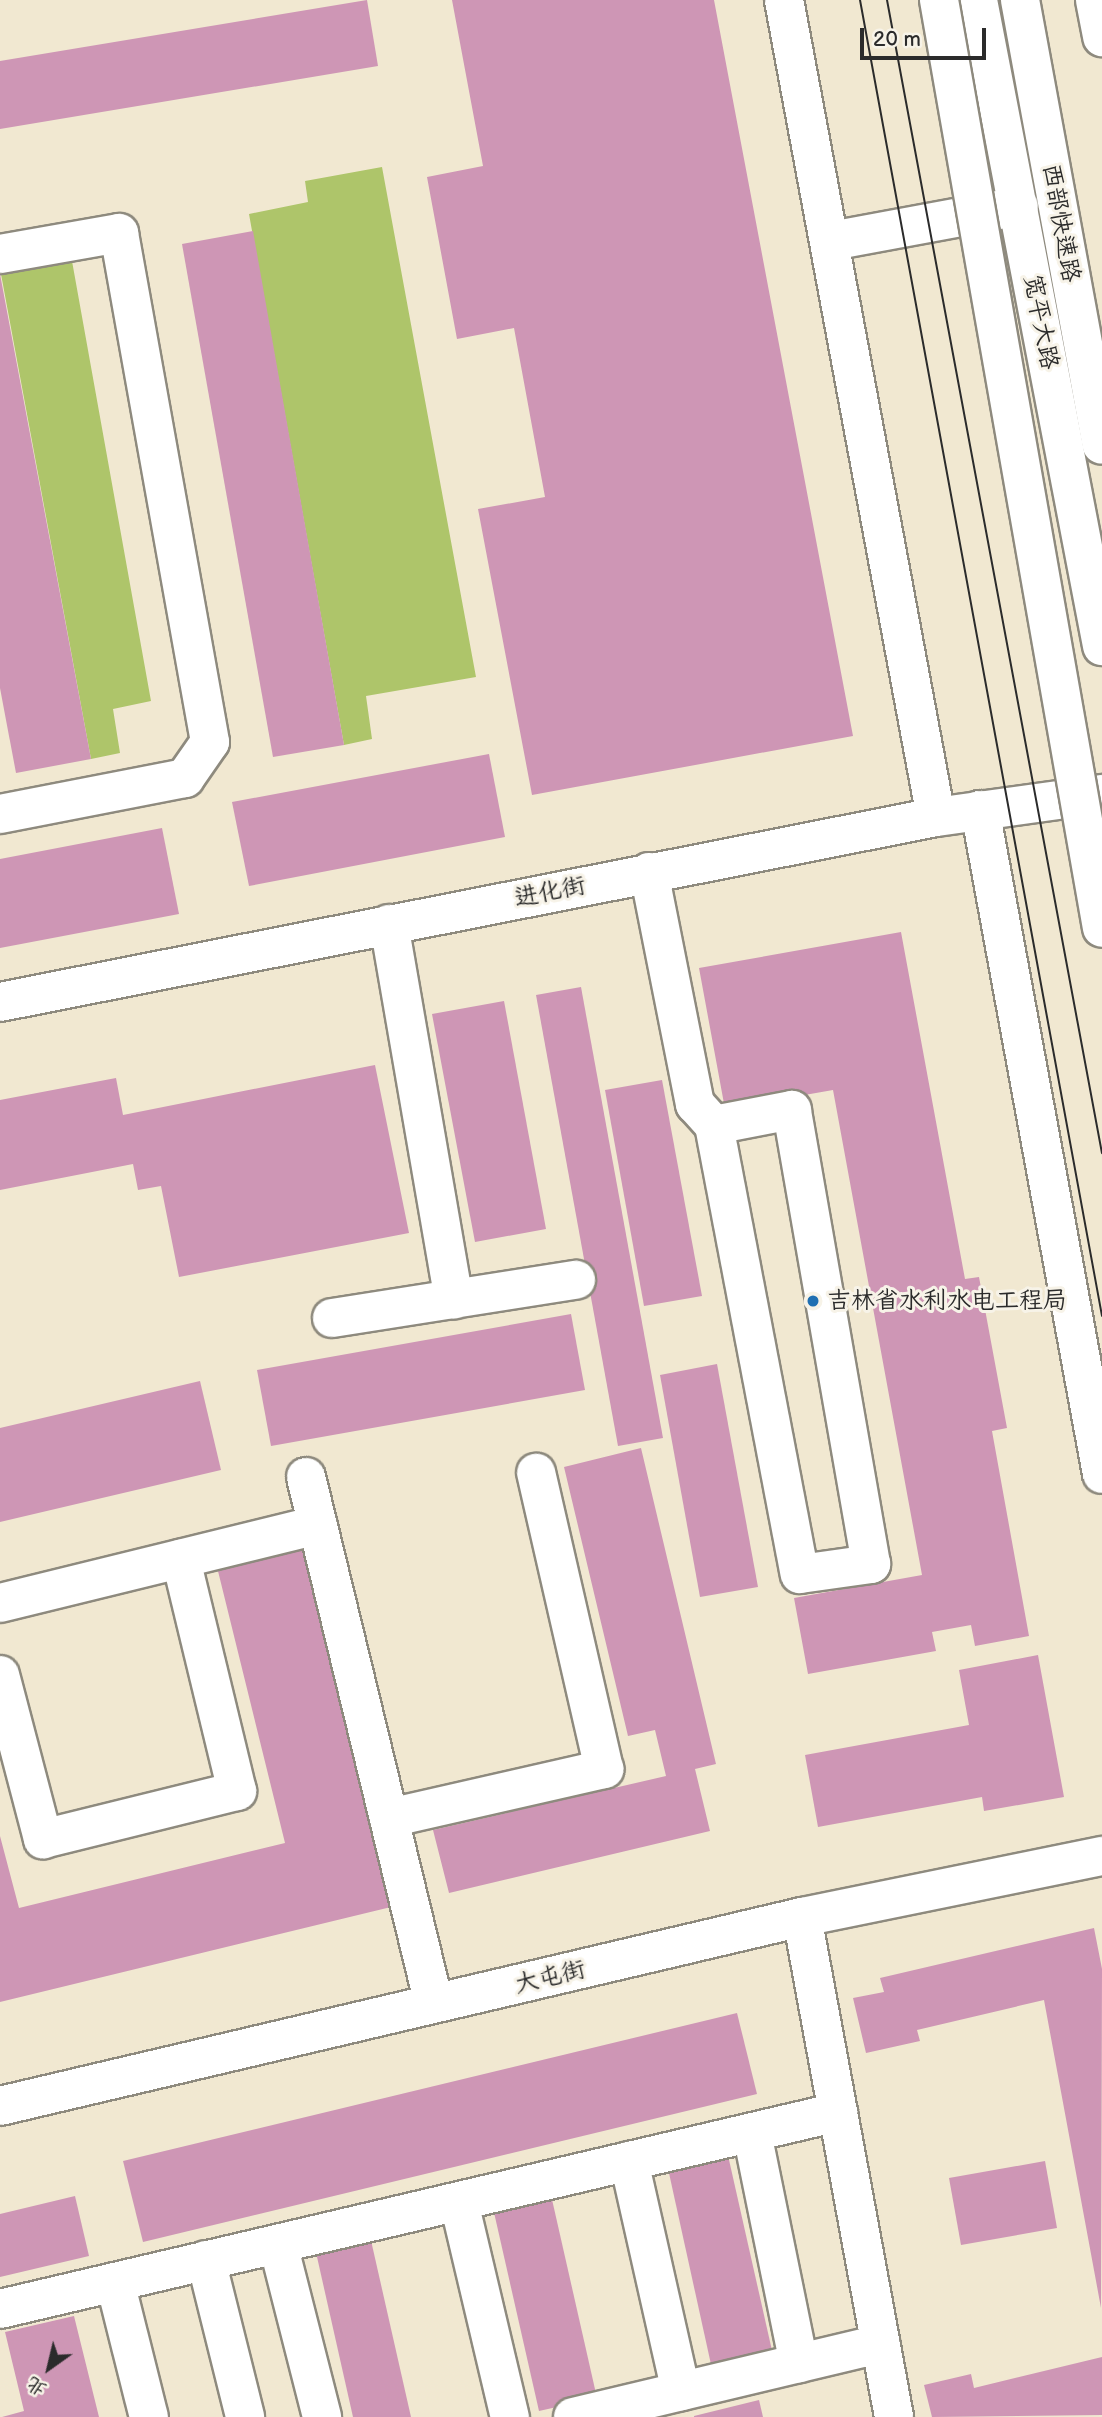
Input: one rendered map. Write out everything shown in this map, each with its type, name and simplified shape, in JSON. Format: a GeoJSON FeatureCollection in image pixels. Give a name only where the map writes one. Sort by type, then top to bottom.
{"type":"FeatureCollection","features":[{"type":"Feature","properties":{"kind":"main road"},"geometry":{"type":"LineString","coordinates":[[785,0],[936,817]]}},
{"type":"Feature","properties":{"kind":"main road"},"geometry":{"type":"LineString","coordinates":[[939,0],[1102,928]]}},
{"type":"Feature","properties":{"kind":"main road","name":"宽平大路"},"geometry":{"type":"LineString","coordinates":[[978,0],[1020,206],[1102,646]]}},
{"type":"Feature","properties":{"kind":"main road","name":"西部快速路"},"geometry":{"type":"LineString","coordinates":[[1020,0],[1102,445]]}},
{"type":"Feature","properties":{"kind":"main road"},"geometry":{"type":"LineString","coordinates":[[1095,0],[1102,37]]}},
{"type":"Feature","properties":{"kind":"main road"},"geometry":{"type":"LineString","coordinates":[[831,241],[1020,206]]}},
{"type":"Feature","properties":{"kind":"main road"},"geometry":{"type":"LineString","coordinates":[[0,254],[119,233],[210,742],[185,778],[0,814]]}},
{"type":"Feature","properties":{"kind":"main road","name":"进化街"},"geometry":{"type":"LineString","coordinates":[[0,1002],[936,817],[1102,794]]}},
{"type":"Feature","properties":{"kind":"main road"},"geometry":{"type":"LineString","coordinates":[[980,810],[1102,1474]]}},
{"type":"Feature","properties":{"kind":"main road"},"geometry":{"type":"LineString","coordinates":[[649,872],[695,1104],[714,1125],[800,1574],[871,1564],[793,1110],[714,1125]]}},
{"type":"Feature","properties":{"kind":"main road"},"geometry":{"type":"LineString","coordinates":[[389,924],[454,1299]]}},
{"type":"Feature","properties":{"kind":"main road"},"geometry":{"type":"LineString","coordinates":[[332,1318],[576,1279]]}},
{"type":"Feature","properties":{"kind":"main road"},"geometry":{"type":"LineString","coordinates":[[389,1818],[604,1769],[536,1473]]}},
{"type":"Feature","properties":{"kind":"main road"},"geometry":{"type":"LineString","coordinates":[[306,1477],[434,2004]]}},
{"type":"Feature","properties":{"kind":"main road"},"geometry":{"type":"LineString","coordinates":[[0,1603],[318,1525]]}},
{"type":"Feature","properties":{"kind":"main road"},"geometry":{"type":"LineString","coordinates":[[0,1675],[43,1839],[237,1791],[181,1559]]}},
{"type":"Feature","properties":{"kind":"main road","name":"大屯街"},"geometry":{"type":"LineString","coordinates":[[0,2106],[802,1917],[1102,1856]]}},
{"type":"Feature","properties":{"kind":"main road"},"geometry":{"type":"LineString","coordinates":[[802,1917],[894,2417]]}},
{"type":"Feature","properties":{"kind":"main road"},"geometry":{"type":"LineString","coordinates":[[0,2309],[838,2112]]}},
{"type":"Feature","properties":{"kind":"main road"},"geometry":{"type":"LineString","coordinates":[[752,2133],[799,2363]]}},
{"type":"Feature","properties":{"kind":"main road"},"geometry":{"type":"LineString","coordinates":[[629,2161],[681,2391]]}},
{"type":"Feature","properties":{"kind":"main road"},"geometry":{"type":"LineString","coordinates":[[459,2202],[510,2417]]}},
{"type":"Feature","properties":{"kind":"main road"},"geometry":{"type":"LineString","coordinates":[[278,2244],[323,2417]]}},
{"type":"Feature","properties":{"kind":"main road"},"geometry":{"type":"LineString","coordinates":[[206,2260],[246,2417]]}},
{"type":"Feature","properties":{"kind":"main road"},"geometry":{"type":"LineString","coordinates":[[115,2282],[149,2417]]}},
{"type":"Feature","properties":{"kind":"main road"},"geometry":{"type":"LineString","coordinates":[[573,2417],[880,2344]]}},
{"type":"Feature","properties":{"kind":"green space"},"geometry":{"type":"Polygon","coordinates":[[[382,167],[476,677],[366,696],[372,739],[344,745],[249,214],[308,202],[305,181],[382,167]]]}},
{"type":"Feature","properties":{"kind":"green space"},"geometry":{"type":"Polygon","coordinates":[[[72,261],[151,701],[113,709],[120,753],[91,759],[1,274],[72,261]]]}},
{"type":"Feature","properties":{"kind":"building"},"geometry":{"type":"Polygon","coordinates":[[[367,0],[378,66],[0,129],[0,61],[367,0]]]}},
{"type":"Feature","properties":{"kind":"building"},"geometry":{"type":"Polygon","coordinates":[[[452,0],[714,0],[853,736],[532,795],[478,509],[545,497],[514,328],[457,339],[427,177],[483,166],[452,0]]]}},
{"type":"Feature","properties":{"kind":"building"},"geometry":{"type":"Polygon","coordinates":[[[253,231],[344,745],[273,757],[182,244],[253,231]]]}},
{"type":"Feature","properties":{"kind":"building"},"geometry":{"type":"Polygon","coordinates":[[[0,274],[91,759],[16,773],[0,688],[0,274]]]}},
{"type":"Feature","properties":{"kind":"building"},"geometry":{"type":"Polygon","coordinates":[[[489,754],[505,837],[249,886],[232,802],[489,754]]]}},
{"type":"Feature","properties":{"kind":"building"},"geometry":{"type":"Polygon","coordinates":[[[162,828],[179,914],[0,948],[0,859],[162,828]]]}},
{"type":"Feature","properties":{"kind":"building"},"geometry":{"type":"Polygon","coordinates":[[[901,932],[965,1279],[979,1277],[1007,1428],[992,1431],[1029,1636],[975,1646],[971,1625],[932,1632],[936,1651],[808,1674],[794,1598],[922,1575],[833,1090],[725,1109],[699,968],[901,932]]]}},
{"type":"Feature","properties":{"kind":"building"},"geometry":{"type":"Polygon","coordinates":[[[581,987],[663,1438],[618,1446],[536,995],[581,987]]]}},
{"type":"Feature","properties":{"kind":"building"},"geometry":{"type":"Polygon","coordinates":[[[504,1001],[546,1229],[475,1242],[432,1014],[504,1001]]]}},
{"type":"Feature","properties":{"kind":"building"},"geometry":{"type":"Polygon","coordinates":[[[375,1065],[409,1233],[179,1277],[161,1186],[138,1190],[133,1164],[0,1190],[0,1100],[116,1078],[123,1115],[375,1065]]]}},
{"type":"Feature","properties":{"kind":"building"},"geometry":{"type":"Polygon","coordinates":[[[662,1080],[702,1296],[644,1306],[605,1090],[662,1080]]]}},
{"type":"Feature","properties":{"kind":"building"},"geometry":{"type":"Polygon","coordinates":[[[571,1314],[585,1390],[271,1446],[257,1370],[571,1314]]]}},
{"type":"Feature","properties":{"kind":"building"},"geometry":{"type":"Polygon","coordinates":[[[717,1364],[758,1587],[700,1597],[660,1375],[717,1364]]]}},
{"type":"Feature","properties":{"kind":"building"},"geometry":{"type":"Polygon","coordinates":[[[200,1381],[221,1470],[0,1522],[0,1428],[200,1381]]]}},
{"type":"Feature","properties":{"kind":"building"},"geometry":{"type":"Polygon","coordinates":[[[641,1448],[716,1764],[695,1769],[710,1831],[449,1893],[433,1830],[666,1776],[655,1730],[628,1736],[564,1467],[641,1448]]]}},
{"type":"Feature","properties":{"kind":"building"},"geometry":{"type":"Polygon","coordinates":[[[302,1546],[391,1907],[0,2002],[0,1836],[19,1908],[285,1843],[217,1567],[302,1546]]]}},
{"type":"Feature","properties":{"kind":"building"},"geometry":{"type":"Polygon","coordinates":[[[1038,1655],[1064,1797],[984,1811],[982,1797],[818,1827],[805,1755],[969,1725],[959,1670],[1038,1655]]]}},
{"type":"Feature","properties":{"kind":"building"},"geometry":{"type":"Polygon","coordinates":[[[1094,1928],[1102,1969],[1101,2308],[1044,2000],[917,2030],[920,2041],[866,2053],[853,1998],[884,1992],[880,1978],[1094,1928]]]}},
{"type":"Feature","properties":{"kind":"building"},"geometry":{"type":"Polygon","coordinates":[[[737,2013],[757,2094],[143,2242],[123,2161],[737,2013]]]}},
{"type":"Feature","properties":{"kind":"building"},"geometry":{"type":"Polygon","coordinates":[[[727,2151],[773,2355],[712,2369],[667,2164],[727,2151]]]}},
{"type":"Feature","properties":{"kind":"building"},"geometry":{"type":"Polygon","coordinates":[[[1045,2161],[1057,2228],[961,2245],[949,2178],[1045,2161]]]}},
{"type":"Feature","properties":{"kind":"building"},"geometry":{"type":"Polygon","coordinates":[[[551,2195],[597,2398],[539,2411],[493,2208],[551,2195]]]}},
{"type":"Feature","properties":{"kind":"building"},"geometry":{"type":"Polygon","coordinates":[[[75,2196],[89,2256],[0,2277],[0,2214],[75,2196]]]}},
{"type":"Feature","properties":{"kind":"building"},"geometry":{"type":"Polygon","coordinates":[[[370,2236],[411,2417],[353,2417],[315,2248],[370,2236]]]}},
{"type":"Feature","properties":{"kind":"building"},"geometry":{"type":"Polygon","coordinates":[[[74,2316],[99,2417],[2,2417],[24,2411],[5,2332],[74,2316]]]}},
{"type":"Feature","properties":{"kind":"building"},"geometry":{"type":"Polygon","coordinates":[[[1102,2357],[1102,2415],[932,2417],[924,2385],[971,2374],[974,2388],[1102,2357]]]}},
{"type":"Feature","properties":{"kind":"building"},"geometry":{"type":"Polygon","coordinates":[[[759,2400],[763,2417],[694,2417],[694,2416],[759,2400]]]}},
{"type":"Feature","properties":{"kind":"tram line"},"geometry":{"type":"LineString","coordinates":[[860,0],[1102,1316]]}},
{"type":"Feature","properties":{"kind":"tram line"},"geometry":{"type":"LineString","coordinates":[[887,0],[1102,1153]]}},
{"type":"Feature","properties":{"kind":"place","name":"吉林省水利水电工程局"},"geometry":{"type":"Point","coordinates":[813,1301]}}]}
